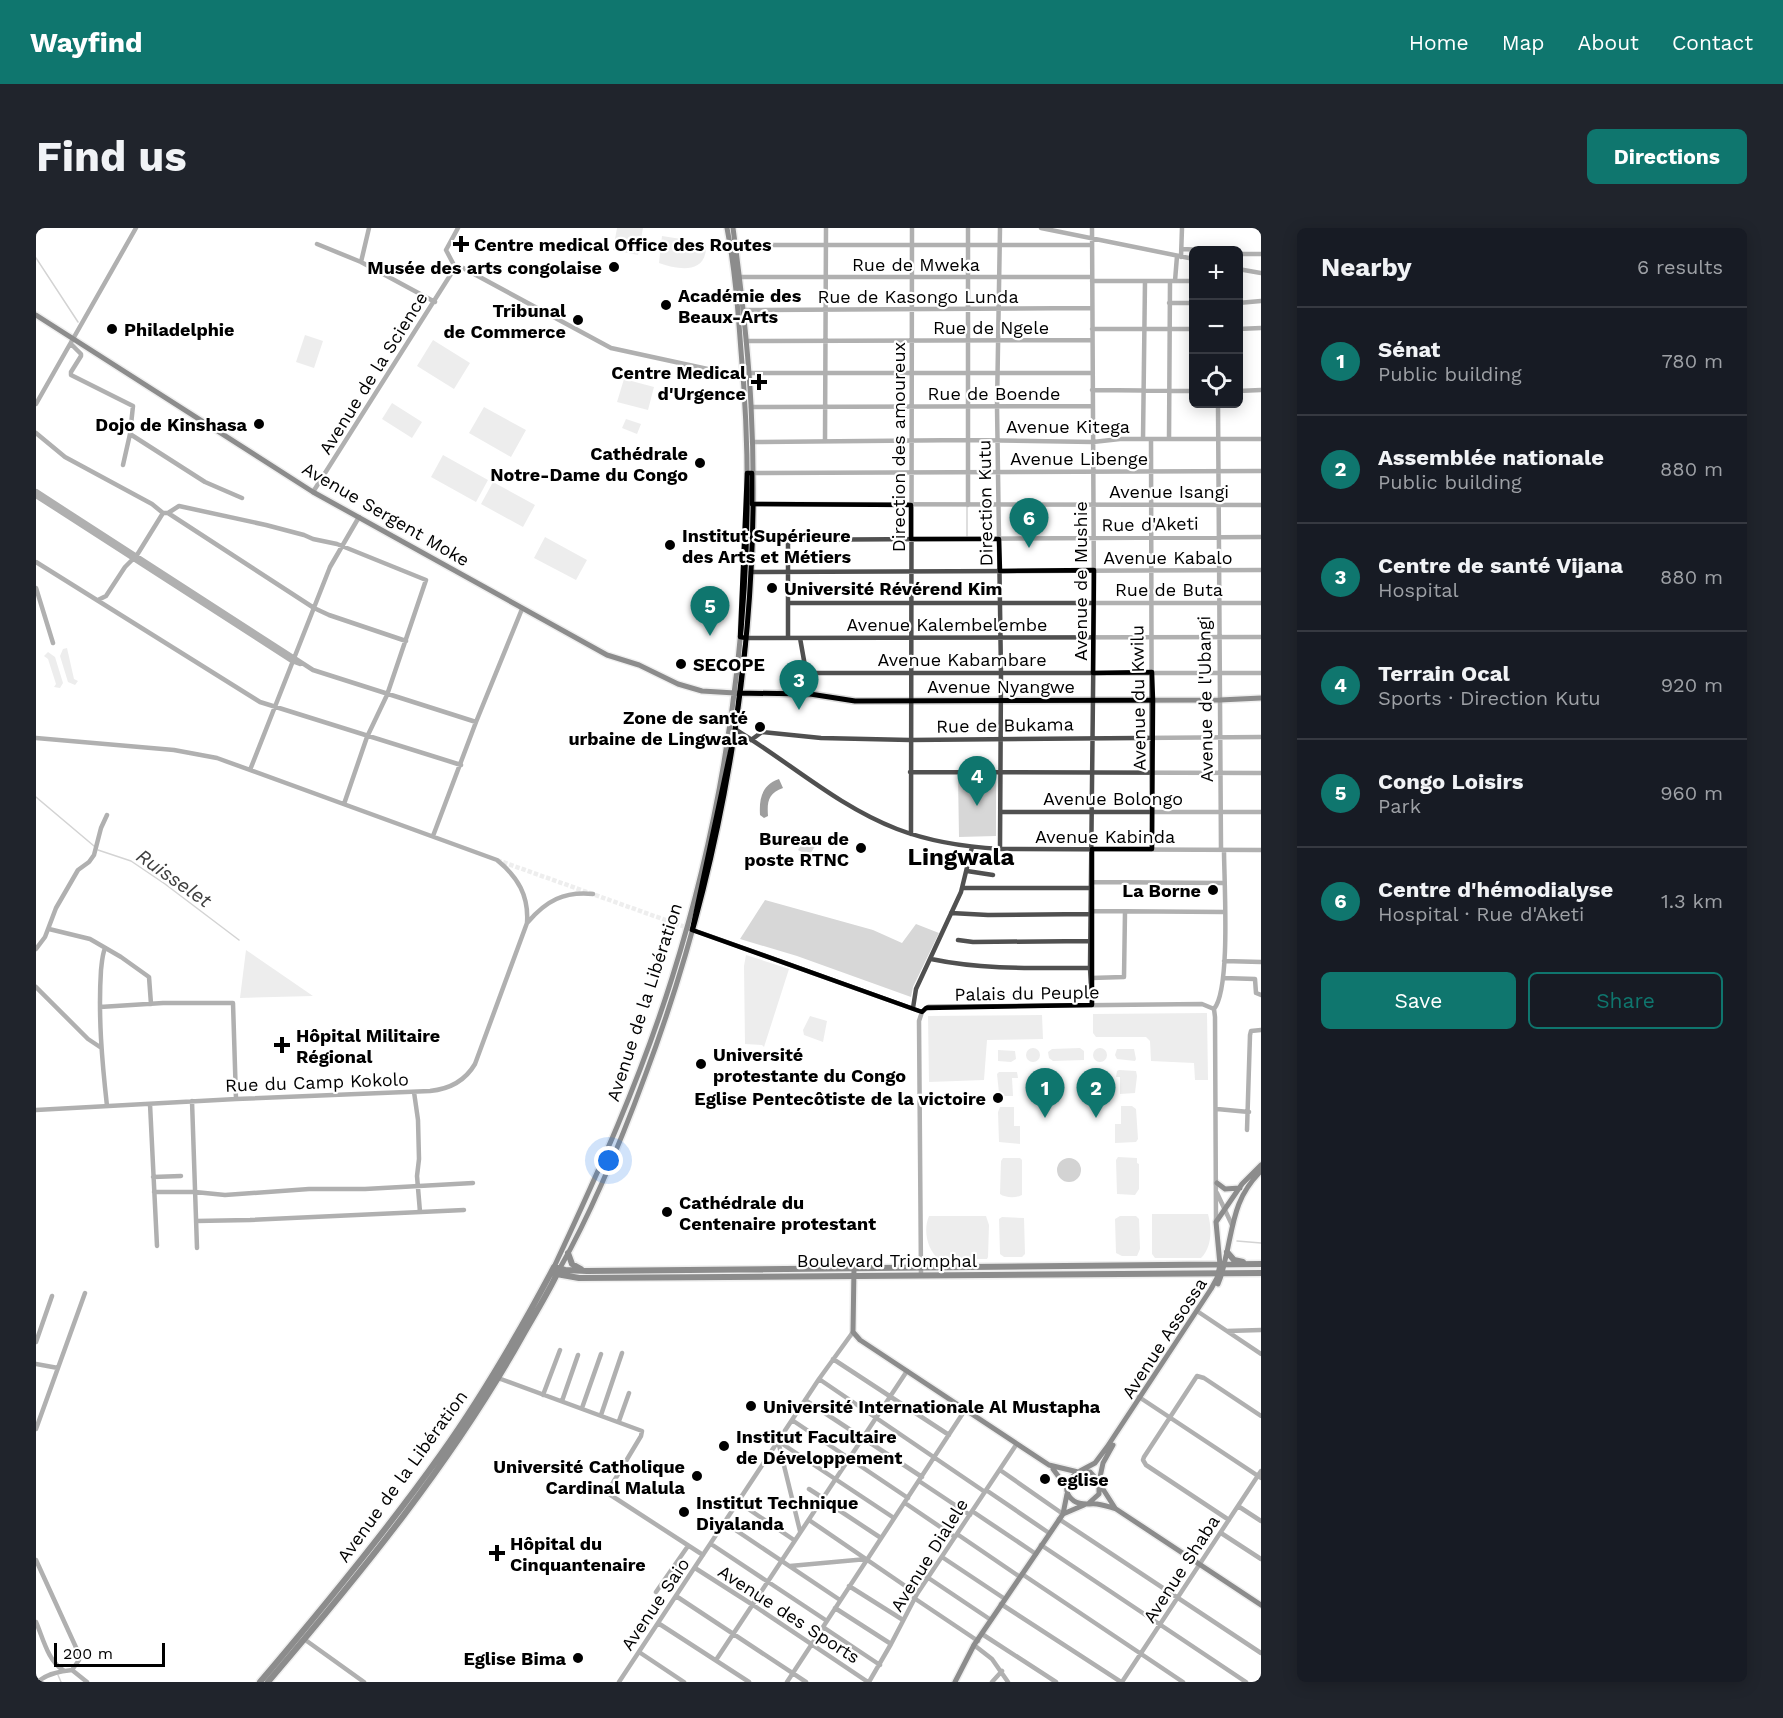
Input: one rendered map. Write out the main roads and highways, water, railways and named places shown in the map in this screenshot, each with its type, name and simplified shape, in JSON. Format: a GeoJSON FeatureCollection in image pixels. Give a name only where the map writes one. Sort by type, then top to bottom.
{"type":"FeatureCollection","features":[{"type":"Feature","properties":{"kind":"highway"},"geometry":{"type":"LineString","coordinates":[[1227,1252],[1234,1260],[1252,1264]]}},
{"type":"Feature","properties":{"kind":"highway"},"geometry":{"type":"LineString","coordinates":[[568,1253],[572,1264],[587,1271]]}},
{"type":"Feature","properties":{"kind":"highway","name":"Boulevard Triomphal"},"geometry":{"type":"LineString","coordinates":[[555,1271],[1261,1264]]}},
{"type":"Feature","properties":{"kind":"highway","name":"Boulevard Triomphal"},"geometry":{"type":"LineString","coordinates":[[555,1271],[579,1278],[1261,1272]]}},
{"type":"Feature","properties":{"kind":"highway","name":"Avenue de la Libération"},"geometry":{"type":"LineString","coordinates":[[271,1681],[418,1497],[498,1378],[551,1285],[555,1271]]}},
{"type":"Feature","properties":{"kind":"highway","name":"Avenue de la Libération"},"geometry":{"type":"LineString","coordinates":[[260,1682],[358,1564],[442,1453],[505,1355],[555,1271]]}},
{"type":"Feature","properties":{"kind":"highway"},"geometry":{"type":"LineString","coordinates":[[551,1285],[565,1278],[579,1278]]}},
{"type":"Feature","properties":{"kind":"main road","name":"Avenue de la Libération"},"geometry":{"type":"LineString","coordinates":[[555,1271],[568,1253],[603,1178],[636,1101],[673,996],[711,857],[735,729],[751,572],[752,504],[744,310],[740,277],[727,228]]}},
{"type":"Feature","properties":{"kind":"main road","name":"Avenue de la Libération"},"geometry":{"type":"LineString","coordinates":[[733,228],[733,246],[751,407],[752,442],[743,638]]}},
{"type":"Feature","properties":{"kind":"main road","name":"Avenue Sergent Moke"},"geometry":{"type":"LineString","coordinates":[[36,315],[73,342],[313,492],[522,609],[615,659],[639,666],[688,687],[713,692],[738,693]]}},
{"type":"Feature","properties":{"kind":"main road","name":"Avenue de la Libération"},"geometry":{"type":"LineString","coordinates":[[555,1271],[614,1139],[644,1062],[672,978],[687,928],[710,833],[729,725],[738,693]]}},
{"type":"Feature","properties":{"kind":"main road","name":"Avenue Nyangwe"},"geometry":{"type":"LineString","coordinates":[[738,693],[810,694],[848,701],[1261,698]]}},
{"type":"Feature","properties":{"kind":"main road"},"geometry":{"type":"LineString","coordinates":[[1221,1273],[1232,1225],[1242,1195],[1261,1165]]}},
{"type":"Feature","properties":{"kind":"main road"},"geometry":{"type":"LineString","coordinates":[[1222,1265],[1216,1222],[1240,1188],[1258,1173]]}},
{"type":"Feature","properties":{"kind":"main road"},"geometry":{"type":"LineString","coordinates":[[1217,1183],[1225,1189],[1240,1188]]}},
{"type":"Feature","properties":{"kind":"main road"},"geometry":{"type":"LineString","coordinates":[[1217,1233],[1231,1233]]}},
{"type":"Feature","properties":{"kind":"main road"},"geometry":{"type":"LineString","coordinates":[[854,1268],[853,1332],[865,1344],[1052,1467],[1090,1472],[1116,1509],[1261,1605]]}},
{"type":"Feature","properties":{"kind":"main road","name":"Avenue Assossa"},"geometry":{"type":"LineString","coordinates":[[1108,1448],[1199,1312],[1221,1273]]}},
{"type":"Feature","properties":{"kind":"main road"},"geometry":{"type":"LineString","coordinates":[[955,1682],[976,1643],[1061,1516],[1071,1477],[1095,1463],[1108,1448]]}},
{"type":"Feature","properties":{"kind":"main road"},"geometry":{"type":"LineString","coordinates":[[1061,1516],[1097,1498],[1100,1470],[1108,1448]]}},
{"type":"Feature","properties":{"kind":"main road"},"geometry":{"type":"LineString","coordinates":[[1052,1467],[1077,1503],[1116,1509]]}},
{"type":"Feature","properties":{"kind":"waterway"},"geometry":{"type":"LineString","coordinates":[[36,258],[78,322]]}},
{"type":"Feature","properties":{"kind":"waterway"},"geometry":{"type":"LineString","coordinates":[[967,505],[967,536]]}},
{"type":"Feature","properties":{"kind":"waterway","name":"Ruisselet"},"geometry":{"type":"LineString","coordinates":[[36,797],[94,846]]}},
{"type":"Feature","properties":{"kind":"waterway","name":"Ruisselet"},"geometry":{"type":"LineString","coordinates":[[98,850],[131,861],[239,940]]}},
{"type":"Feature","properties":{"kind":"waterway"},"geometry":{"type":"LineString","coordinates":[[1237,1241],[1261,1243]]}},
{"type":"Feature","properties":{"kind":"waterway"},"geometry":{"type":"LineString","coordinates":[[58,1675],[61,1682]]}},
{"type":"Feature","properties":{"kind":"tunnel"},"geometry":{"type":"LineString","coordinates":[[497,860],[688,928]]}},
{"type":"Feature","properties":{"kind":"place","name":"Centre medical Office des Routes"},"geometry":{"type":"Point","coordinates":[461,244]}},
{"type":"Feature","properties":{"kind":"place","name":"Musée des arts congolaise"},"geometry":{"type":"Point","coordinates":[614,267]}},
{"type":"Feature","properties":{"kind":"place","name":"Académie des Beaux-Arts"},"geometry":{"type":"Point","coordinates":[666,305]}},
{"type":"Feature","properties":{"kind":"place","name":"Tribunal de Commerce"},"geometry":{"type":"Point","coordinates":[578,320]}},
{"type":"Feature","properties":{"kind":"place","name":"Philadelphie"},"geometry":{"type":"Point","coordinates":[112,329]}},
{"type":"Feature","properties":{"kind":"place","name":"Centre Medical d'Urgence"},"geometry":{"type":"Point","coordinates":[759,382]}},
{"type":"Feature","properties":{"kind":"place","name":"Dojo de Kinshasa"},"geometry":{"type":"Point","coordinates":[259,424]}},
{"type":"Feature","properties":{"kind":"place","name":"Cathédrale Notre-Dame du Congo"},"geometry":{"type":"Point","coordinates":[700,463]}},
{"type":"Feature","properties":{"kind":"place","name":"Institut Supérieure des Arts et Métiers"},"geometry":{"type":"Point","coordinates":[670,545]}},
{"type":"Feature","properties":{"kind":"place","name":"Centre d'hémodialyse"},"geometry":{"type":"Point","coordinates":[1029,548]}},
{"type":"Feature","properties":{"kind":"place","name":"Université Révérend Kim"},"geometry":{"type":"Point","coordinates":[772,588]}},
{"type":"Feature","properties":{"kind":"place","name":"Congo Loisirs"},"geometry":{"type":"Point","coordinates":[710,636]}},
{"type":"Feature","properties":{"kind":"place","name":"SECOPE"},"geometry":{"type":"Point","coordinates":[681,664]}},
{"type":"Feature","properties":{"kind":"place","name":"Centre de santé Vijana"},"geometry":{"type":"Point","coordinates":[799,710]}},
{"type":"Feature","properties":{"kind":"place","name":"Zone de santé urbaine de Lingwala"},"geometry":{"type":"Point","coordinates":[760,727]}},
{"type":"Feature","properties":{"kind":"place","name":"Terrain Ocal"},"geometry":{"type":"Point","coordinates":[977,806]}},
{"type":"Feature","properties":{"kind":"place","name":"Bureau de poste RTNC"},"geometry":{"type":"Point","coordinates":[861,848]}},
{"type":"Feature","properties":{"kind":"place","name":"La Borne"},"geometry":{"type":"Point","coordinates":[1213,890]}},
{"type":"Feature","properties":{"kind":"place","name":"Hôpital Militaire Régional"},"geometry":{"type":"Point","coordinates":[282,1045]}},
{"type":"Feature","properties":{"kind":"place","name":"Université protestante du Congo"},"geometry":{"type":"Point","coordinates":[701,1064]}},
{"type":"Feature","properties":{"kind":"place","name":"Eglise Pentecôtiste de la victoire"},"geometry":{"type":"Point","coordinates":[998,1098]}},
{"type":"Feature","properties":{"kind":"place","name":"Sénat"},"geometry":{"type":"Point","coordinates":[1045,1118]}},
{"type":"Feature","properties":{"kind":"place","name":"Assemblée nationale"},"geometry":{"type":"Point","coordinates":[1096,1118]}},
{"type":"Feature","properties":{"kind":"place","name":"Cathédrale du Centenaire protestant"},"geometry":{"type":"Point","coordinates":[667,1212]}},
{"type":"Feature","properties":{"kind":"place","name":"Université Internationale Al Mustapha"},"geometry":{"type":"Point","coordinates":[751,1406]}},
{"type":"Feature","properties":{"kind":"place","name":"Institut Facultaire de Développement"},"geometry":{"type":"Point","coordinates":[724,1446]}},
{"type":"Feature","properties":{"kind":"place","name":"Université Catholique Cardinal Malula"},"geometry":{"type":"Point","coordinates":[697,1476]}},
{"type":"Feature","properties":{"kind":"place","name":"eglise"},"geometry":{"type":"Point","coordinates":[1045,1479]}},
{"type":"Feature","properties":{"kind":"place","name":"Institut Technique Diyalanda"},"geometry":{"type":"Point","coordinates":[684,1512]}},
{"type":"Feature","properties":{"kind":"place","name":"Hôpital du Cinquantenaire"},"geometry":{"type":"Point","coordinates":[497,1553]}},
{"type":"Feature","properties":{"kind":"place","name":"Eglise Bima"},"geometry":{"type":"Point","coordinates":[578,1658]}},
{"type":"Feature","properties":{"kind":"district","name":"Lingwala"},"geometry":{"type":"Point","coordinates":[961,857]}}]}
